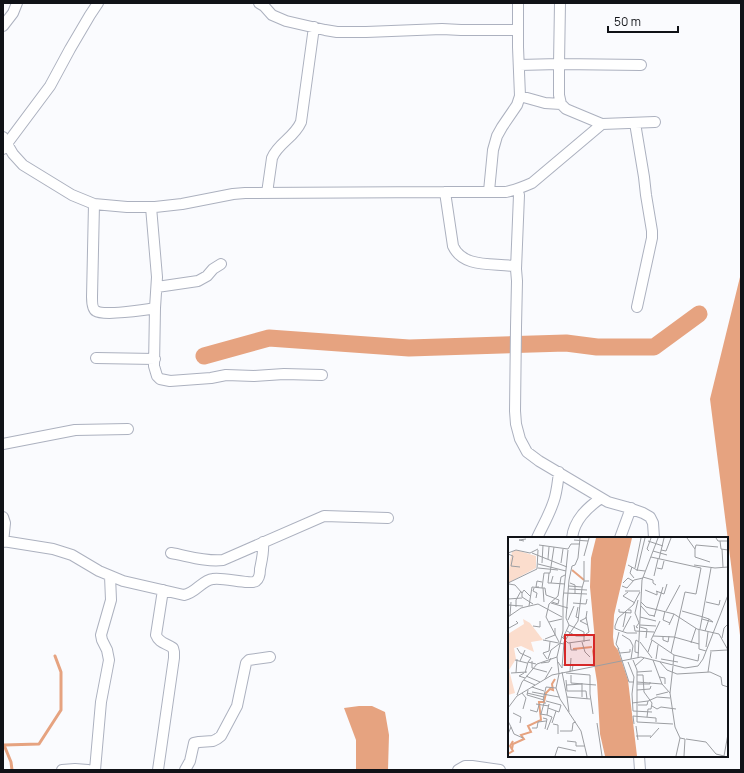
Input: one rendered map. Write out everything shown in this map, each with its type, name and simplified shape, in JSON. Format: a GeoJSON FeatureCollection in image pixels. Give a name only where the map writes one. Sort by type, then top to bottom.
{"type":"FeatureCollection","features":[{"type":"Feature","properties":{"kind":"street"},"geometry":{"type":"LineString","coordinates":[[3,26],[13,13],[17,3]]}},
{"type":"Feature","properties":{"kind":"street"},"geometry":{"type":"LineString","coordinates":[[98,3],[50,86],[4,143],[24,165],[72,195],[94,204],[127,207],[151,207],[182,204],[233,194],[513,191],[532,183],[602,124]]}},
{"type":"Feature","properties":{"kind":"street"},"geometry":{"type":"LineString","coordinates":[[259,3],[272,15],[286,21],[337,32],[442,29],[518,30]]}},
{"type":"Feature","properties":{"kind":"street"},"geometry":{"type":"LineString","coordinates":[[489,191],[493,150],[497,136],[517,105],[520,96],[518,3]]}},
{"type":"Feature","properties":{"kind":"street"},"geometry":{"type":"LineString","coordinates":[[560,3],[559,95],[561,104],[566,109],[602,124],[655,122]]}},
{"type":"Feature","properties":{"kind":"street"},"geometry":{"type":"LineString","coordinates":[[267,193],[273,154],[293,134],[301,122],[314,27]]}},
{"type":"Feature","properties":{"kind":"street"},"geometry":{"type":"LineString","coordinates":[[519,65],[641,65]]}},
{"type":"Feature","properties":{"kind":"street"},"geometry":{"type":"LineString","coordinates":[[520,96],[545,103],[561,104]]}},
{"type":"Feature","properties":{"kind":"street"},"geometry":{"type":"LineString","coordinates":[[635,122],[652,231],[652,238],[637,307]]}},
{"type":"Feature","properties":{"kind":"street"},"geometry":{"type":"LineString","coordinates":[[445,192],[453,246],[456,253],[461,257],[476,263],[513,266],[516,269]]}},
{"type":"Feature","properties":{"kind":"street"},"geometry":{"type":"LineString","coordinates":[[519,195],[516,269],[515,395],[516,424],[520,439],[523,446],[538,461],[608,502],[631,508],[650,517],[653,523],[654,537]]}},
{"type":"Feature","properties":{"kind":"street"},"geometry":{"type":"LineString","coordinates":[[94,204],[92,297],[96,312],[118,312],[155,308]]}},
{"type":"Feature","properties":{"kind":"street"},"geometry":{"type":"LineString","coordinates":[[151,207],[157,273],[154,366],[157,376],[160,379],[170,381],[210,378],[226,375],[322,375]]}},
{"type":"Feature","properties":{"kind":"street"},"geometry":{"type":"LineString","coordinates":[[157,287],[198,281],[207,276],[215,267],[221,264]]}},
{"type":"Feature","properties":{"kind":"street"},"geometry":{"type":"LineString","coordinates":[[96,358],[155,359]]}},
{"type":"Feature","properties":{"kind":"street"},"geometry":{"type":"LineString","coordinates":[[3,444],[75,430],[128,429]]}},
{"type":"Feature","properties":{"kind":"street"},"geometry":{"type":"LineString","coordinates":[[538,537],[552,506],[559,472]]}},
{"type":"Feature","properties":{"kind":"street"},"geometry":{"type":"LineString","coordinates":[[572,537],[574,528],[578,520],[601,498]]}},
{"type":"Feature","properties":{"kind":"street"},"geometry":{"type":"LineString","coordinates":[[620,537],[631,508]]}},
{"type":"Feature","properties":{"kind":"street"},"geometry":{"type":"LineString","coordinates":[[171,553],[207,560],[223,560],[324,516],[388,518]]}},
{"type":"Feature","properties":{"kind":"street"},"geometry":{"type":"LineString","coordinates":[[3,517],[5,523],[3,541],[53,549],[72,556],[110,576],[123,581],[184,595],[189,594],[203,583],[212,579],[252,583],[257,581],[264,556],[263,542]]}},
{"type":"Feature","properties":{"kind":"street"},"geometry":{"type":"LineString","coordinates":[[95,770],[101,702],[109,660],[107,650],[102,640],[102,635],[111,600],[110,576]]}},
{"type":"Feature","properties":{"kind":"street"},"geometry":{"type":"LineString","coordinates":[[158,770],[174,658],[173,648],[160,641],[156,635],[163,590]]}},
{"type":"Feature","properties":{"kind":"street"},"geometry":{"type":"LineString","coordinates":[[186,770],[190,761],[194,743],[212,741],[221,736],[237,706],[246,663],[249,660],[270,657]]}},
{"type":"Feature","properties":{"kind":"street"},"geometry":{"type":"LineString","coordinates":[[639,757],[640,770]]}},
{"type":"Feature","properties":{"kind":"street"},"geometry":{"type":"LineString","coordinates":[[458,770],[465,766],[500,770]]}},
{"type":"Feature","properties":{"kind":"street"},"geometry":{"type":"LineString","coordinates":[[62,770],[88,770]]}},
{"type":"Feature","properties":{"kind":"shaded area"},"geometry":{"type":"Polygon","coordinates":[[[741,273],[741,643],[728,537],[710,399],[741,273]]]}},
{"type":"Feature","properties":{"kind":"shaded area"},"geometry":{"type":"Polygon","coordinates":[[[372,706],[385,712],[389,735],[388,770],[356,770],[356,740],[344,708],[372,706]]]}},
{"type":"Feature","properties":{"kind":"waterway"},"geometry":{"type":"LineString","coordinates":[[204,356],[269,338],[409,348],[566,343],[597,347],[654,347],[699,314]]}},
{"type":"Feature","properties":{"kind":"waterway"},"geometry":{"type":"LineString","coordinates":[[12,770],[11,762],[4,745],[39,744],[61,710],[61,672],[55,656]]}}]}
